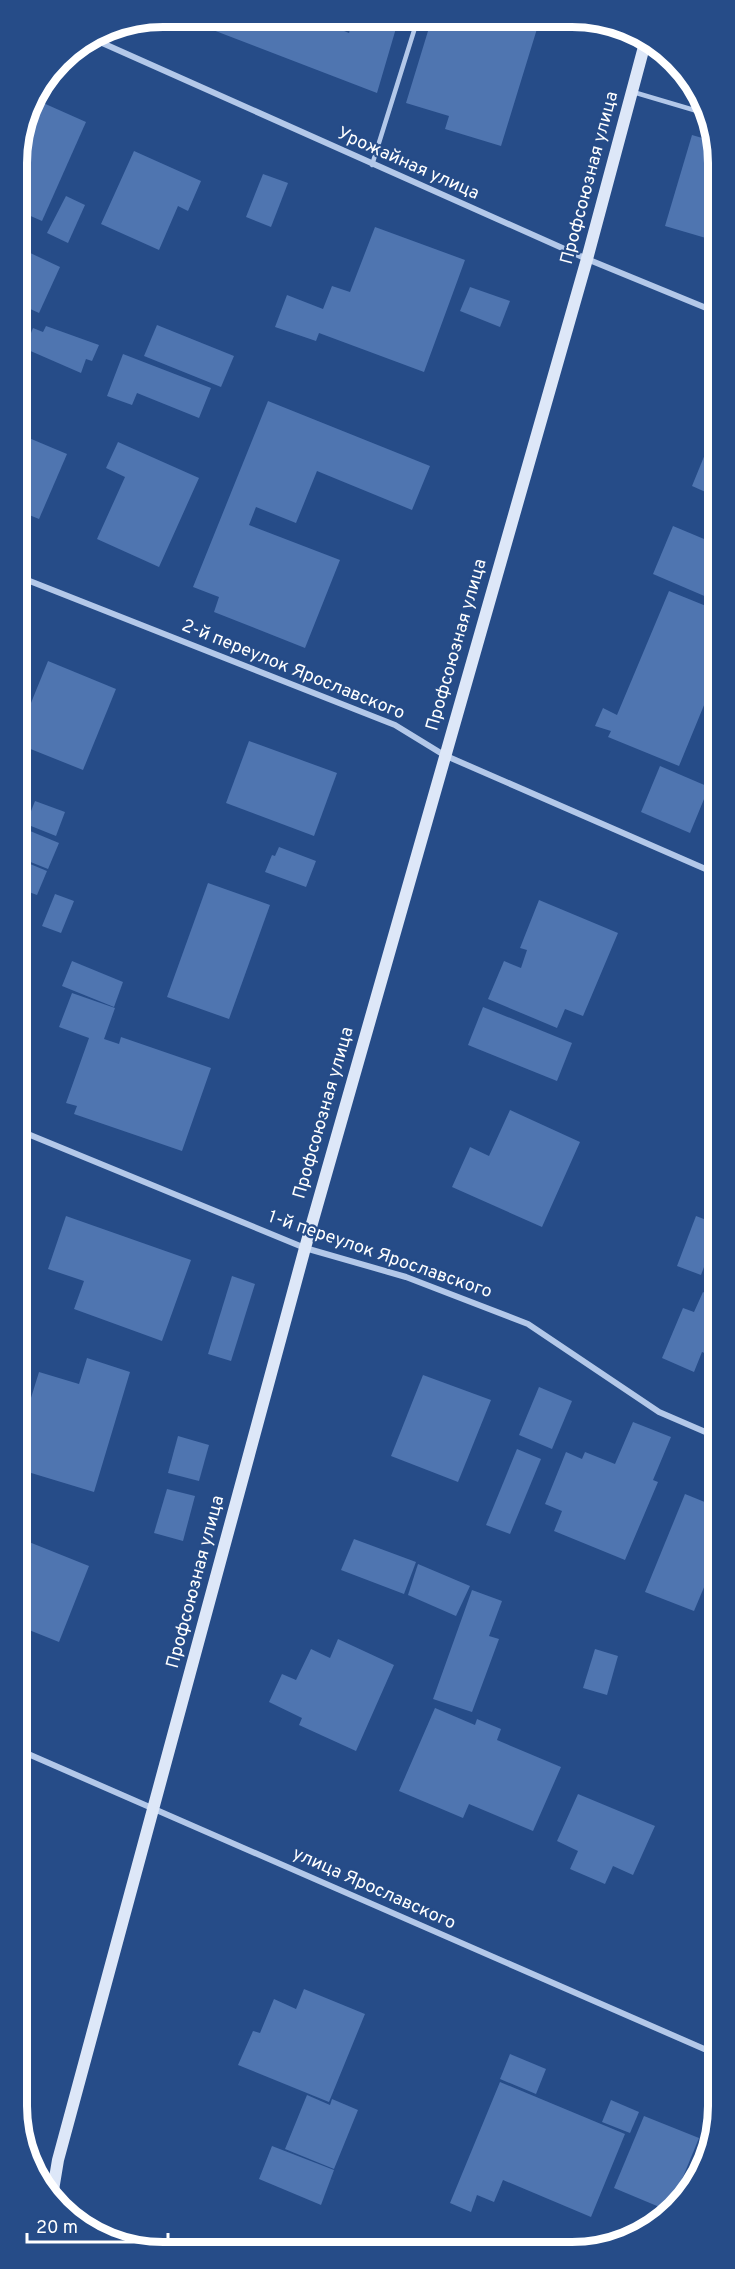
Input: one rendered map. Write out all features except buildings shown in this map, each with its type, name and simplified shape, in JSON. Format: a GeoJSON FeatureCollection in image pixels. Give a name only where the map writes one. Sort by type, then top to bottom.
{"type":"FeatureCollection","features":[{"type":"Feature","properties":{"kind":"street","name":"Урожайная улица"},"geometry":{"type":"LineString","coordinates":[[100,42],[372,165],[587,259],[708,309]]}},
{"type":"Feature","properties":{"kind":"street","name":"Профсоюзная улица"},"geometry":{"type":"LineString","coordinates":[[54,2187],[58,2160],[305,1248],[587,259],[644,48]]}},
{"type":"Feature","properties":{"kind":"street","name":"2-й переулок Ярославского"},"geometry":{"type":"LineString","coordinates":[[27,580],[395,725],[444,755],[708,870]]}},
{"type":"Feature","properties":{"kind":"street","name":"1-й переулок Ярославского"},"geometry":{"type":"LineString","coordinates":[[27,1134],[305,1248],[406,1277],[528,1324],[658,1412],[708,1433]]}},
{"type":"Feature","properties":{"kind":"street","name":"улица Ярославского"},"geometry":{"type":"LineString","coordinates":[[27,1753],[708,2051]]}},
{"type":"Feature","properties":{"kind":"lane"},"geometry":{"type":"LineString","coordinates":[[372,165],[415,27]]}},
{"type":"Feature","properties":{"kind":"lane"},"geometry":{"type":"LineString","coordinates":[[633,92],[698,111]]}}]}
